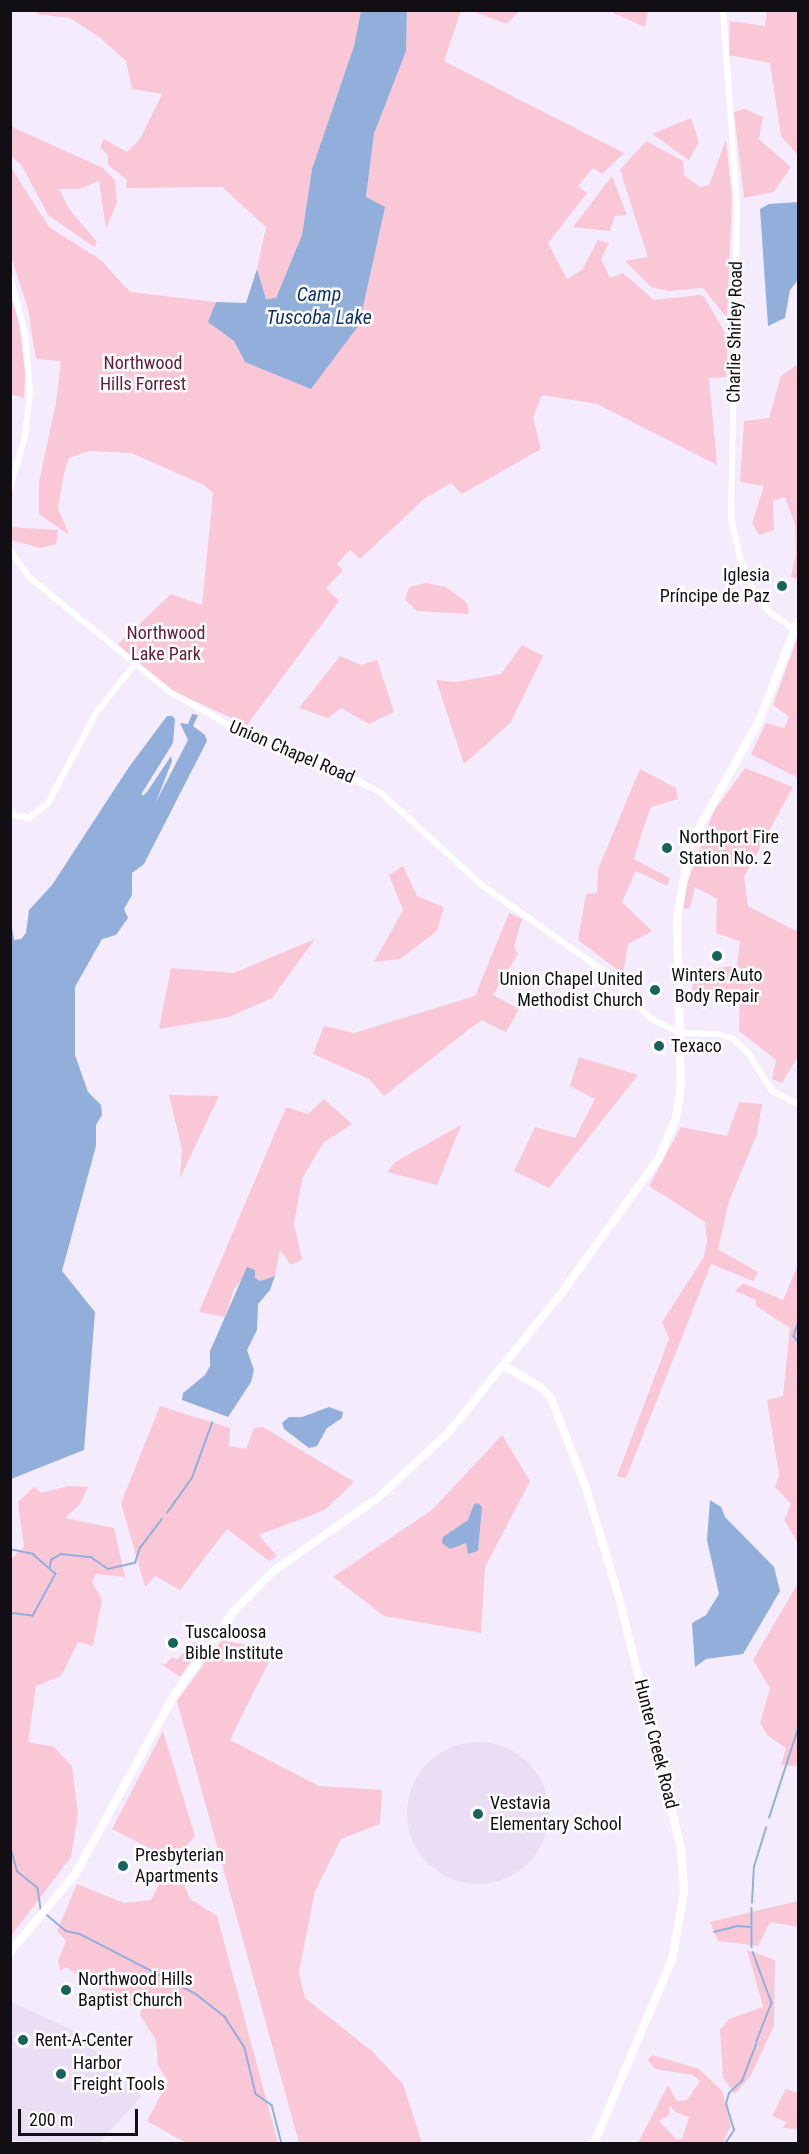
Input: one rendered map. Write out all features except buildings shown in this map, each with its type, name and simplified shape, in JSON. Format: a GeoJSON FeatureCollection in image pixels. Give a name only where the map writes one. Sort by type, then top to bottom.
{"type":"FeatureCollection","features":[{"type":"Feature","properties":{"kind":"main road"},"geometry":{"type":"LineString","coordinates":[[10,1952],[44,1916],[84,1860],[190,1669],[234,1611],[286,1560],[408,1472],[450,1432],[505,1366],[659,1158],[678,1104],[680,1033],[677,920],[690,844],[759,721],[798,621]]}},
{"type":"Feature","properties":{"kind":"main road","name":"Hunter Creek Road"},"geometry":{"type":"LineString","coordinates":[[505,1366],[540,1387],[551,1398],[586,1491],[619,1598],[681,1848],[683,1900],[672,1959],[594,2144]]}},
{"type":"Feature","properties":{"kind":"street","name":"Charlie Shirley Road"},"geometry":{"type":"LineString","coordinates":[[723,10],[737,206],[731,518],[737,549],[753,590],[768,610],[795,630]]}},
{"type":"Feature","properties":{"kind":"street"},"geometry":{"type":"LineString","coordinates":[[10,278],[25,333],[30,382],[25,436],[10,488]]}},
{"type":"Feature","properties":{"kind":"street","name":"Union Chapel Road"},"geometry":{"type":"LineString","coordinates":[[10,550],[29,577],[135,664],[212,718],[334,768],[381,793],[483,886],[605,972],[658,1023],[680,1033]]}},
{"type":"Feature","properties":{"kind":"street"},"geometry":{"type":"LineString","coordinates":[[10,814],[29,818],[42,810],[96,712],[135,664]]}},
{"type":"Feature","properties":{"kind":"street"},"geometry":{"type":"LineString","coordinates":[[680,1033],[733,1039],[749,1054],[772,1091],[798,1104]]}},
{"type":"Feature","properties":{"kind":"shaded area","name":"Vestavia Elementary School"},"geometry":{"type":"Polygon","coordinates":[[[478,1742],[505,1748],[528,1763],[543,1786],[549,1813],[543,1840],[528,1863],[505,1878],[478,1884],[451,1878],[428,1863],[413,1840],[407,1813],[413,1786],[428,1763],[451,1748],[478,1742]]]}},
{"type":"Feature","properties":{"kind":"shaded area"},"geometry":{"type":"Polygon","coordinates":[[[11,2002],[73,2030],[142,2096],[99,2143],[11,2141],[11,2002]]]}},
{"type":"Feature","properties":{"kind":"green space"},"geometry":{"type":"Polygon","coordinates":[[[42,10],[361,11],[354,46],[312,169],[302,235],[276,298],[266,299],[257,269],[266,227],[222,187],[126,188],[127,180],[108,165],[108,155],[100,147],[104,139],[127,152],[140,139],[162,94],[132,89],[126,61],[99,37],[70,18],[35,14],[42,10]]]}},
{"type":"Feature","properties":{"kind":"green space"},"geometry":{"type":"Polygon","coordinates":[[[407,11],[461,11],[444,61],[624,153],[602,174],[593,168],[578,186],[587,193],[548,243],[567,279],[582,270],[598,240],[609,243],[601,259],[610,278],[623,273],[654,300],[700,295],[705,298],[728,338],[726,377],[709,378],[717,465],[597,404],[542,395],[533,417],[541,449],[462,494],[451,483],[424,499],[360,559],[350,550],[337,564],[343,570],[326,588],[339,601],[247,725],[162,686],[118,644],[171,594],[202,605],[213,493],[204,485],[131,453],[89,451],[69,458],[64,473],[58,508],[69,535],[39,514],[39,482],[56,403],[61,361],[36,359],[28,309],[11,256],[10,166],[49,227],[101,260],[130,292],[216,302],[209,322],[234,341],[245,362],[366,197],[374,134],[406,51],[407,11]]]}},
{"type":"Feature","properties":{"kind":"green space"},"geometry":{"type":"Polygon","coordinates":[[[472,11],[519,11],[507,24],[472,11]]]}},
{"type":"Feature","properties":{"kind":"green space"},"geometry":{"type":"Polygon","coordinates":[[[609,11],[648,11],[645,27],[609,11]]]}},
{"type":"Feature","properties":{"kind":"green space"},"geometry":{"type":"Polygon","coordinates":[[[767,11],[798,11],[797,154],[781,136],[770,63],[729,55],[730,21],[765,26],[767,11]]]}},
{"type":"Feature","properties":{"kind":"green space"},"geometry":{"type":"Polygon","coordinates":[[[745,109],[763,117],[759,139],[791,167],[774,192],[744,198],[734,112],[745,109]]]}},
{"type":"Feature","properties":{"kind":"green space"},"geometry":{"type":"Polygon","coordinates":[[[691,118],[699,142],[689,160],[652,134],[691,118]]]}},
{"type":"Feature","properties":{"kind":"green space"},"geometry":{"type":"Polygon","coordinates":[[[10,126],[103,168],[115,180],[117,202],[106,229],[99,181],[79,189],[59,189],[69,209],[97,242],[94,247],[48,215],[22,166],[11,156],[10,126]]]}},
{"type":"Feature","properties":{"kind":"green space"},"geometry":{"type":"Polygon","coordinates":[[[726,140],[732,200],[727,318],[703,288],[668,291],[651,287],[625,261],[648,257],[620,170],[646,141],[683,161],[684,175],[700,187],[709,185],[726,140]]]}},
{"type":"Feature","properties":{"kind":"green space"},"geometry":{"type":"Polygon","coordinates":[[[612,176],[627,215],[615,216],[610,231],[573,227],[612,176]]]}},
{"type":"Feature","properties":{"kind":"green space"},"geometry":{"type":"Polygon","coordinates":[[[11,295],[19,324],[25,372],[24,398],[11,394],[11,295]]]}},
{"type":"Feature","properties":{"kind":"green space"},"geometry":{"type":"Polygon","coordinates":[[[798,364],[798,579],[791,577],[796,553],[795,525],[785,497],[773,501],[774,530],[759,535],[752,523],[764,486],[740,482],[744,421],[769,418],[781,376],[798,364]]]}},
{"type":"Feature","properties":{"kind":"green space"},"geometry":{"type":"Polygon","coordinates":[[[10,527],[58,530],[56,544],[40,548],[11,540],[10,527]]]}},
{"type":"Feature","properties":{"kind":"green space"},"geometry":{"type":"Polygon","coordinates":[[[426,583],[446,587],[467,603],[469,614],[417,611],[405,600],[409,587],[426,583]]]}},
{"type":"Feature","properties":{"kind":"green space"},"geometry":{"type":"Polygon","coordinates":[[[798,636],[798,778],[751,754],[766,723],[784,728],[789,717],[773,705],[798,636]]]}},
{"type":"Feature","properties":{"kind":"green space"},"geometry":{"type":"Polygon","coordinates":[[[522,645],[543,656],[511,722],[464,764],[436,680],[456,682],[501,674],[522,645]]]}},
{"type":"Feature","properties":{"kind":"green space"},"geometry":{"type":"Polygon","coordinates":[[[340,656],[361,665],[377,660],[394,712],[369,724],[341,708],[328,718],[299,708],[340,656]]]}},
{"type":"Feature","properties":{"kind":"green space"},"geometry":{"type":"Polygon","coordinates":[[[745,768],[793,787],[744,877],[748,906],[798,932],[798,1056],[782,1083],[772,1079],[776,1060],[739,1031],[740,989],[691,994],[695,972],[737,965],[740,941],[716,933],[717,899],[695,887],[690,908],[683,909],[687,884],[714,811],[745,768]]]}},
{"type":"Feature","properties":{"kind":"green space"},"geometry":{"type":"Polygon","coordinates":[[[640,769],[676,788],[678,799],[651,807],[641,835],[634,859],[670,878],[667,886],[636,871],[622,902],[652,931],[628,944],[623,974],[578,940],[586,894],[597,893],[598,869],[640,769]]]}},
{"type":"Feature","properties":{"kind":"green space"},"geometry":{"type":"Polygon","coordinates":[[[403,866],[417,896],[444,907],[437,931],[400,959],[374,962],[403,910],[389,875],[403,866]]]}},
{"type":"Feature","properties":{"kind":"green space"},"geometry":{"type":"Polygon","coordinates":[[[509,913],[522,919],[514,946],[518,954],[493,995],[519,1009],[506,1032],[481,1020],[384,1096],[369,1079],[313,1054],[324,1026],[354,1033],[475,996],[509,913]]]}},
{"type":"Feature","properties":{"kind":"green space"},"geometry":{"type":"Polygon","coordinates":[[[315,939],[272,998],[229,1017],[159,1029],[171,968],[234,973],[315,939]]]}},
{"type":"Feature","properties":{"kind":"green space"},"geometry":{"type":"Polygon","coordinates":[[[579,1057],[638,1075],[549,1188],[514,1171],[535,1127],[575,1138],[595,1099],[570,1086],[579,1057]]]}},
{"type":"Feature","properties":{"kind":"green space"},"geometry":{"type":"Polygon","coordinates":[[[169,1095],[219,1096],[180,1178],[182,1149],[169,1095]]]}},
{"type":"Feature","properties":{"kind":"green space"},"geometry":{"type":"Polygon","coordinates":[[[324,1099],[352,1124],[323,1143],[302,1179],[294,1224],[302,1260],[291,1265],[280,1250],[275,1276],[260,1281],[245,1276],[234,1289],[225,1317],[199,1312],[286,1107],[308,1114],[324,1099]]]}},
{"type":"Feature","properties":{"kind":"green space"},"geometry":{"type":"Polygon","coordinates":[[[739,1102],[762,1104],[757,1134],[729,1201],[718,1249],[758,1272],[753,1281],[711,1264],[626,1478],[617,1476],[669,1339],[662,1322],[704,1257],[707,1241],[705,1222],[649,1186],[681,1127],[727,1136],[739,1102]]]}},
{"type":"Feature","properties":{"kind":"green space"},"geometry":{"type":"Polygon","coordinates":[[[461,1125],[437,1185],[387,1172],[395,1162],[461,1125]]]}},
{"type":"Feature","properties":{"kind":"green space"},"geometry":{"type":"Polygon","coordinates":[[[798,1265],[798,1543],[784,1520],[791,1504],[775,1487],[779,1475],[767,1400],[783,1396],[790,1328],[756,1306],[756,1300],[735,1291],[743,1283],[783,1300],[798,1265]]]}},
{"type":"Feature","properties":{"kind":"green space"},"geometry":{"type":"Polygon","coordinates":[[[160,1406],[230,1428],[229,1446],[246,1449],[254,1428],[263,1427],[354,1482],[325,1510],[259,1535],[277,1556],[269,1561],[227,1529],[180,1590],[155,1576],[145,1587],[121,1503],[160,1406]]]}},
{"type":"Feature","properties":{"kind":"green space"},"geometry":{"type":"Polygon","coordinates":[[[502,1435],[530,1481],[485,1567],[481,1633],[384,1616],[333,1577],[432,1510],[502,1435]]]}},
{"type":"Feature","properties":{"kind":"green space"},"geometry":{"type":"Polygon","coordinates":[[[68,1486],[88,1487],[80,1504],[65,1518],[114,1528],[125,1577],[96,1574],[92,1582],[102,1600],[93,1646],[78,1642],[61,1676],[36,1686],[28,1742],[54,1747],[72,1766],[78,1814],[71,1857],[11,1936],[10,1560],[24,1547],[18,1502],[34,1487],[41,1493],[68,1486]]]}},
{"type":"Feature","properties":{"kind":"green space"},"geometry":{"type":"Polygon","coordinates":[[[798,1583],[798,1766],[781,1765],[786,1748],[768,1736],[760,1723],[770,1688],[753,1660],[798,1583]]]}},
{"type":"Feature","properties":{"kind":"green space"},"geometry":{"type":"Polygon","coordinates":[[[222,1640],[274,1651],[230,1740],[319,1786],[382,1790],[380,1824],[341,1839],[315,1891],[299,1972],[305,1998],[373,2052],[403,2084],[422,2143],[299,2143],[177,1701],[222,1640]]]}},
{"type":"Feature","properties":{"kind":"green space"},"geometry":{"type":"Polygon","coordinates":[[[194,1642],[200,1648],[180,1677],[160,1663],[166,1664],[172,1657],[177,1660],[194,1642]]]}},
{"type":"Feature","properties":{"kind":"green space"},"geometry":{"type":"Polygon","coordinates":[[[163,1731],[195,1836],[183,1850],[167,1857],[112,1829],[163,1731]]]}},
{"type":"Feature","properties":{"kind":"green space"},"geometry":{"type":"Polygon","coordinates":[[[168,1867],[180,1875],[190,1899],[217,1916],[278,2143],[186,2143],[147,2121],[168,2082],[158,2065],[156,2040],[140,2015],[143,2002],[128,2007],[66,1967],[60,1971],[58,1961],[66,1941],[57,1931],[77,1884],[124,1903],[151,1900],[168,1867]]]}},
{"type":"Feature","properties":{"kind":"green space"},"geometry":{"type":"Polygon","coordinates":[[[798,1901],[798,1927],[770,1922],[758,1946],[718,1941],[710,1922],[798,1901]]]}},
{"type":"Feature","properties":{"kind":"green space"},"geometry":{"type":"Polygon","coordinates":[[[747,1950],[775,1960],[774,2026],[751,2075],[735,2094],[723,2078],[720,2030],[729,2019],[763,2007],[747,1950]]]}},
{"type":"Feature","properties":{"kind":"green space"},"geometry":{"type":"Polygon","coordinates":[[[652,2055],[699,2069],[722,2091],[731,2126],[723,2143],[638,2143],[668,2085],[677,2101],[687,2100],[700,2081],[693,2075],[655,2069],[648,2060],[652,2055]],[[670,2105],[669,2115],[659,2121],[676,2139],[682,2139],[689,2117],[675,2112],[670,2105]]]}},
{"type":"Feature","properties":{"kind":"green space"},"geometry":{"type":"Polygon","coordinates":[[[786,2089],[798,2093],[798,2129],[783,2128],[786,2122],[772,2116],[786,2089]]]}},
{"type":"Feature","properties":{"kind":"water","name":"Camp Tuscoba Lake"},"geometry":{"type":"Polygon","coordinates":[[[361,11],[407,11],[406,51],[374,134],[366,197],[385,207],[359,325],[311,389],[245,362],[234,341],[208,322],[216,302],[246,303],[257,269],[266,299],[276,298],[302,235],[312,169],[354,46],[361,11]]]}},
{"type":"Feature","properties":{"kind":"water"},"geometry":{"type":"Polygon","coordinates":[[[798,202],[798,280],[790,290],[785,318],[768,326],[760,209],[769,204],[798,202]]]}},
{"type":"Feature","properties":{"kind":"water"},"geometry":{"type":"Polygon","coordinates":[[[192,714],[198,715],[193,726],[205,735],[207,741],[144,864],[132,873],[132,895],[124,909],[128,918],[116,935],[102,939],[75,987],[75,1055],[88,1092],[101,1105],[102,1115],[96,1125],[96,1146],[62,1271],[95,1312],[84,1450],[11,1479],[11,921],[14,940],[21,939],[26,933],[29,910],[52,885],[129,767],[167,716],[172,716],[175,719],[173,743],[142,793],[142,796],[147,792],[171,756],[172,761],[156,802],[188,740],[180,723],[188,724],[192,714]]]}},
{"type":"Feature","properties":{"kind":"water"},"geometry":{"type":"Polygon","coordinates":[[[247,1267],[255,1270],[255,1278],[260,1281],[275,1276],[270,1290],[258,1304],[257,1330],[247,1350],[254,1370],[251,1382],[228,1417],[182,1400],[183,1393],[205,1375],[210,1366],[210,1351],[247,1267]]]}},
{"type":"Feature","properties":{"kind":"water"},"geometry":{"type":"Polygon","coordinates":[[[329,1407],[343,1412],[342,1418],[327,1428],[317,1446],[309,1448],[284,1429],[282,1423],[289,1417],[302,1417],[329,1407]]]}},
{"type":"Feature","properties":{"kind":"water"},"geometry":{"type":"Polygon","coordinates":[[[710,1500],[721,1507],[725,1517],[774,1567],[780,1591],[743,1654],[706,1659],[695,1667],[692,1623],[706,1615],[719,1594],[707,1540],[710,1500]]]}},
{"type":"Feature","properties":{"kind":"water"},"geometry":{"type":"Polygon","coordinates":[[[478,1503],[482,1507],[478,1551],[468,1554],[466,1543],[450,1549],[442,1543],[443,1537],[468,1520],[474,1504],[478,1503]]]}},
{"type":"Feature","properties":{"kind":"waterway"},"geometry":{"type":"LineString","coordinates":[[798,1324],[794,1336],[798,1342]]}},
{"type":"Feature","properties":{"kind":"waterway"},"geometry":{"type":"LineString","coordinates":[[167,1513],[192,1478],[212,1423]]}},
{"type":"Feature","properties":{"kind":"waterway"},"geometry":{"type":"LineString","coordinates":[[50,1567],[51,1560],[61,1554],[91,1557],[108,1569],[135,1563],[140,1548],[162,1519]]}},
{"type":"Feature","properties":{"kind":"waterway"},"geometry":{"type":"LineString","coordinates":[[10,1549],[33,1554],[56,1574],[33,1616],[10,1613]]}},
{"type":"Feature","properties":{"kind":"waterway"},"geometry":{"type":"LineString","coordinates":[[769,1818],[798,1729]]}},
{"type":"Feature","properties":{"kind":"waterway"},"geometry":{"type":"LineString","coordinates":[[752,1903],[754,1867],[766,1828]]}},
{"type":"Feature","properties":{"kind":"waterway"},"geometry":{"type":"LineString","coordinates":[[10,1844],[17,1871],[38,1888],[41,1909]]}},
{"type":"Feature","properties":{"kind":"waterway"},"geometry":{"type":"LineString","coordinates":[[752,1908],[752,1947]]}},
{"type":"Feature","properties":{"kind":"waterway"},"geometry":{"type":"LineString","coordinates":[[46,1914],[66,1931],[80,1934],[196,1994],[225,2017],[245,2048],[256,2094],[272,2105],[282,2144]]}},
{"type":"Feature","properties":{"kind":"waterway"},"geometry":{"type":"LineString","coordinates":[[714,1932],[738,1926],[750,1927]]}},
{"type":"Feature","properties":{"kind":"waterway"},"geometry":{"type":"LineString","coordinates":[[753,1952],[772,2003],[757,2041]]}},
{"type":"Feature","properties":{"kind":"waterway"},"geometry":{"type":"LineString","coordinates":[[725,2144],[734,2130],[726,2104],[729,2093],[742,2081],[756,2044]]}},
{"type":"Feature","properties":{"kind":"place","name":"Iglesia Príncipe de Paz"},"geometry":{"type":"Point","coordinates":[782,586]}},
{"type":"Feature","properties":{"kind":"place","name":"Northport Fire Station No. 2"},"geometry":{"type":"Point","coordinates":[667,848]}},
{"type":"Feature","properties":{"kind":"place","name":"Winters Auto Body Repair"},"geometry":{"type":"Point","coordinates":[717,956]}},
{"type":"Feature","properties":{"kind":"place","name":"Union Chapel United Methodist Church"},"geometry":{"type":"Point","coordinates":[655,990]}},
{"type":"Feature","properties":{"kind":"place","name":"Texaco"},"geometry":{"type":"Point","coordinates":[659,1046]}},
{"type":"Feature","properties":{"kind":"place","name":"Tuscaloosa Bible Institute"},"geometry":{"type":"Point","coordinates":[173,1643]}},
{"type":"Feature","properties":{"kind":"place","name":"Vestavia Elementary School"},"geometry":{"type":"Point","coordinates":[478,1814]}},
{"type":"Feature","properties":{"kind":"place","name":"Presbyterian Apartments"},"geometry":{"type":"Point","coordinates":[123,1866]}},
{"type":"Feature","properties":{"kind":"place","name":"Northwood Hills Baptist Church"},"geometry":{"type":"Point","coordinates":[66,1990]}},
{"type":"Feature","properties":{"kind":"place","name":"Rent-A-Center"},"geometry":{"type":"Point","coordinates":[23,2040]}},
{"type":"Feature","properties":{"kind":"place","name":"Harbor Freight Tools"},"geometry":{"type":"Point","coordinates":[61,2074]}},
{"type":"Feature","properties":{"kind":"park label","name":"Northwood Hills Forrest"},"geometry":{"type":"Point","coordinates":[143,374]}},
{"type":"Feature","properties":{"kind":"park label","name":"Northwood Lake Park"},"geometry":{"type":"Point","coordinates":[166,644]}}]}
